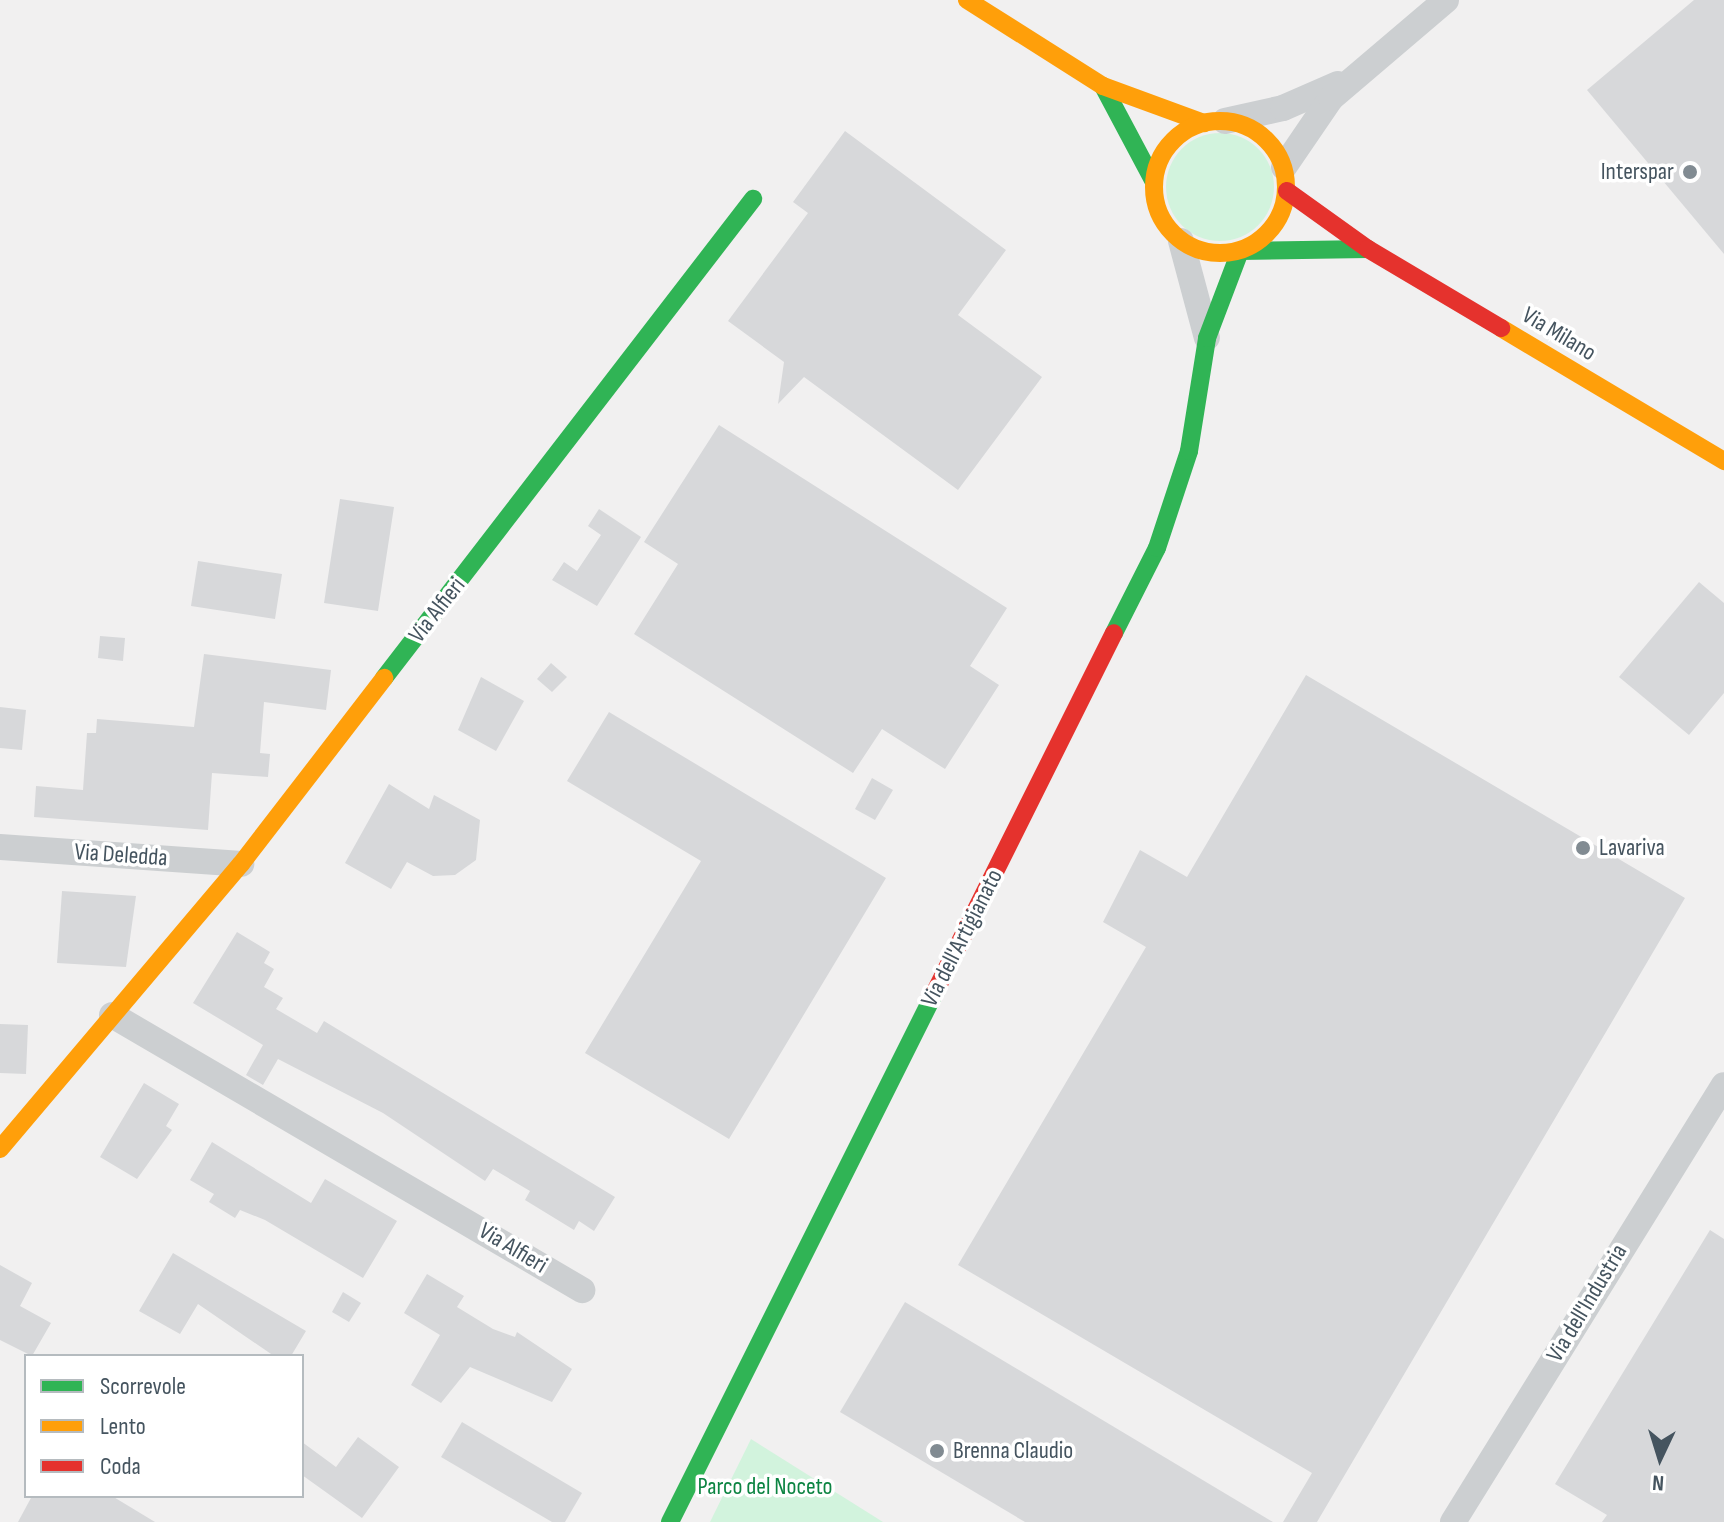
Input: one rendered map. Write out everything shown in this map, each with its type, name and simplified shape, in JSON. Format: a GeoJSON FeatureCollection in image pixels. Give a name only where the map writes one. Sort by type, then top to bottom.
{"type":"FeatureCollection","features":[{"type":"Feature","properties":{"kind":"street"},"geometry":{"type":"LineString","coordinates":[[967,0],[1103,86],[1214,122],[1251,128],[1271,144],[1286,179]]}},
{"type":"Feature","properties":{"kind":"street"},"geometry":{"type":"LineString","coordinates":[[1240,251],[1263,238],[1280,217],[1286,179],[1310,123],[1352,77],[1446,0]]}},
{"type":"Feature","properties":{"kind":"street"},"geometry":{"type":"LineString","coordinates":[[1352,77],[1283,108],[1214,122],[1179,135],[1161,156],[1154,182],[1156,204],[1181,241],[1199,250],[1368,249]]}},
{"type":"Feature","properties":{"kind":"street"},"geometry":{"type":"LineString","coordinates":[[1103,86],[1154,182]]}},
{"type":"Feature","properties":{"kind":"street","name":"Via Milano"},"geometry":{"type":"LineString","coordinates":[[1286,179],[1368,249],[1724,461]]}},
{"type":"Feature","properties":{"kind":"street","name":"Via Alfieri"},"geometry":{"type":"LineString","coordinates":[[0,1149],[241,864],[753,199]]}},
{"type":"Feature","properties":{"kind":"street","name":"Via dell'Artigianato"},"geometry":{"type":"LineString","coordinates":[[1181,241],[1207,338]]}},
{"type":"Feature","properties":{"kind":"street","name":"Via dell'Artigianato"},"geometry":{"type":"LineString","coordinates":[[670,1522],[1157,548],[1189,451],[1207,338],[1240,251]]}},
{"type":"Feature","properties":{"kind":"street","name":"Via Deledda"},"geometry":{"type":"LineString","coordinates":[[0,847],[241,864]]}},
{"type":"Feature","properties":{"kind":"street","name":"Via Alfieri"},"geometry":{"type":"LineString","coordinates":[[112,1015],[582,1290]]}},
{"type":"Feature","properties":{"kind":"street","name":"Via dell'Industria"},"geometry":{"type":"LineString","coordinates":[[1453,1522],[1724,1085]]}},
{"type":"Feature","properties":{"kind":"green space"},"geometry":{"type":"Polygon","coordinates":[[[1220,133],[1241,137],[1258,149],[1270,166],[1274,187],[1270,208],[1258,225],[1241,237],[1220,241],[1199,237],[1182,225],[1170,208],[1166,187],[1170,166],[1182,149],[1199,137],[1220,133]]]}},
{"type":"Feature","properties":{"kind":"green space","name":"Parco del Noceto"},"geometry":{"type":"Polygon","coordinates":[[[751,1439],[883,1522],[710,1522],[751,1439]]]}},
{"type":"Feature","properties":{"kind":"building","name":"Interspar"},"geometry":{"type":"Polygon","coordinates":[[[1694,0],[1724,0],[1724,254],[1587,90],[1694,0]]]}},
{"type":"Feature","properties":{"kind":"building"},"geometry":{"type":"Polygon","coordinates":[[[845,131],[1006,250],[958,315],[1042,377],[958,490],[804,377],[778,404],[784,362],[728,321],[808,213],[793,202],[845,131]]]}},
{"type":"Feature","properties":{"kind":"building"},"geometry":{"type":"Polygon","coordinates":[[[719,425],[1007,608],[970,666],[999,685],[945,769],[882,729],[853,773],[634,634],[678,564],[644,542],[719,425]]]}},
{"type":"Feature","properties":{"kind":"building"},"geometry":{"type":"Polygon","coordinates":[[[340,499],[394,507],[378,611],[324,603],[340,499]]]}},
{"type":"Feature","properties":{"kind":"building"},"geometry":{"type":"Polygon","coordinates":[[[599,509],[641,537],[597,606],[552,580],[564,562],[577,571],[601,535],[588,526],[599,509]]]}},
{"type":"Feature","properties":{"kind":"building"},"geometry":{"type":"Polygon","coordinates":[[[198,561],[282,574],[275,619],[191,606],[198,561]]]}},
{"type":"Feature","properties":{"kind":"building"},"geometry":{"type":"Polygon","coordinates":[[[1699,582],[1724,603],[1724,693],[1689,735],[1619,677],[1699,582]]]}},
{"type":"Feature","properties":{"kind":"building"},"geometry":{"type":"Polygon","coordinates":[[[100,636],[125,638],[123,661],[98,658],[100,636]]]}},
{"type":"Feature","properties":{"kind":"building"},"geometry":{"type":"Polygon","coordinates":[[[204,654],[331,670],[326,710],[264,702],[260,753],[270,754],[268,777],[212,773],[208,830],[34,817],[36,786],[83,790],[87,733],[96,733],[97,719],[194,727],[204,654]]]}},
{"type":"Feature","properties":{"kind":"building"},"geometry":{"type":"Polygon","coordinates":[[[551,663],[567,677],[552,692],[537,679],[551,663]]]}},
{"type":"Feature","properties":{"kind":"building"},"geometry":{"type":"Polygon","coordinates":[[[1306,675],[1685,898],[1317,1522],[1283,1522],[1312,1473],[958,1265],[1146,947],[1103,922],[1140,850],[1187,877],[1306,675]]]}},
{"type":"Feature","properties":{"kind":"building"},"geometry":{"type":"Polygon","coordinates":[[[481,677],[524,701],[496,751],[458,730],[481,677]]]}},
{"type":"Feature","properties":{"kind":"building"},"geometry":{"type":"Polygon","coordinates":[[[0,707],[26,710],[22,750],[0,748],[0,707]]]}},
{"type":"Feature","properties":{"kind":"building"},"geometry":{"type":"Polygon","coordinates":[[[609,712],[886,878],[729,1139],[585,1053],[701,861],[567,781],[609,712]]]}},
{"type":"Feature","properties":{"kind":"building"},"geometry":{"type":"Polygon","coordinates":[[[872,778],[893,790],[875,820],[855,809],[872,778]]]}},
{"type":"Feature","properties":{"kind":"building"},"geometry":{"type":"Polygon","coordinates":[[[389,784],[429,809],[434,795],[480,820],[476,860],[455,875],[433,876],[407,862],[391,889],[345,863],[389,784]]]}},
{"type":"Feature","properties":{"kind":"building"},"geometry":{"type":"Polygon","coordinates":[[[62,891],[136,896],[126,967],[57,963],[62,891]]]}},
{"type":"Feature","properties":{"kind":"building"},"geometry":{"type":"Polygon","coordinates":[[[237,932],[270,952],[264,963],[274,969],[264,987],[283,998],[276,1009],[317,1033],[324,1021],[615,1197],[594,1231],[579,1221],[574,1230],[525,1200],[530,1191],[493,1169],[485,1181],[383,1113],[278,1059],[263,1085],[246,1075],[263,1045],[193,1003],[237,932]]]}},
{"type":"Feature","properties":{"kind":"building"},"geometry":{"type":"Polygon","coordinates":[[[0,1024],[28,1025],[26,1074],[0,1073],[0,1024]]]}},
{"type":"Feature","properties":{"kind":"building"},"geometry":{"type":"Polygon","coordinates":[[[144,1083],[179,1104],[166,1126],[172,1130],[137,1179],[100,1157],[144,1083]]]}},
{"type":"Feature","properties":{"kind":"building"},"geometry":{"type":"Polygon","coordinates":[[[212,1142],[311,1203],[325,1179],[397,1221],[363,1278],[265,1220],[240,1210],[235,1218],[209,1202],[214,1194],[190,1180],[212,1142]]]}},
{"type":"Feature","properties":{"kind":"building"},"geometry":{"type":"Polygon","coordinates":[[[1710,1230],[1724,1239],[1724,1522],[1602,1522],[1607,1515],[1555,1484],[1710,1230]]]}},
{"type":"Feature","properties":{"kind":"building"},"geometry":{"type":"Polygon","coordinates":[[[173,1253],[306,1331],[292,1354],[271,1354],[198,1304],[180,1334],[139,1311],[173,1253]]]}},
{"type":"Feature","properties":{"kind":"building"},"geometry":{"type":"Polygon","coordinates":[[[0,1265],[32,1283],[20,1306],[51,1323],[33,1354],[0,1340],[0,1265]]]}},
{"type":"Feature","properties":{"kind":"building"},"geometry":{"type":"Polygon","coordinates":[[[427,1274],[464,1296],[457,1307],[493,1329],[515,1337],[517,1332],[572,1369],[552,1402],[470,1367],[441,1403],[411,1385],[440,1335],[404,1313],[427,1274]]]}},
{"type":"Feature","properties":{"kind":"building"},"geometry":{"type":"Polygon","coordinates":[[[343,1292],[361,1303],[349,1322],[332,1312],[343,1292]]]}},
{"type":"Feature","properties":{"kind":"building"},"geometry":{"type":"Polygon","coordinates":[[[905,1302],[1273,1522],[1025,1522],[840,1412],[905,1302]]]}},
{"type":"Feature","properties":{"kind":"building"},"geometry":{"type":"Polygon","coordinates":[[[462,1422],[582,1493],[565,1522],[552,1522],[441,1457],[462,1422]]]}},
{"type":"Feature","properties":{"kind":"building"},"geometry":{"type":"Polygon","coordinates":[[[358,1437],[399,1467],[362,1518],[304,1476],[304,1443],[336,1467],[358,1437]]]}},
{"type":"Feature","properties":{"kind":"building"},"geometry":{"type":"Polygon","coordinates":[[[31,1498],[115,1498],[155,1522],[18,1522],[31,1498]]]}},
{"type":"Feature","properties":{"kind":"traffic: fast"},"geometry":{"type":"LineString","coordinates":[[1103,86],[1154,182]]}},
{"type":"Feature","properties":{"kind":"traffic: fast"},"geometry":{"type":"LineString","coordinates":[[384,678],[753,199]]}},
{"type":"Feature","properties":{"kind":"traffic: fast"},"geometry":{"type":"LineString","coordinates":[[1114,633],[1157,548],[1189,451],[1207,338],[1240,251],[1368,249]]}},
{"type":"Feature","properties":{"kind":"traffic: fast"},"geometry":{"type":"LineString","coordinates":[[670,1522],[934,994]]}},
{"type":"Feature","properties":{"kind":"traffic: slow"},"geometry":{"type":"LineString","coordinates":[[967,0],[1103,86],[1204,123]]}},
{"type":"Feature","properties":{"kind":"traffic: slow"},"geometry":{"type":"LineString","coordinates":[[1220,121],[1245,126],[1267,140],[1281,162],[1286,187],[1281,212],[1267,234],[1245,248],[1220,253],[1195,248],[1173,234],[1159,212],[1154,187],[1159,162],[1173,140],[1195,126],[1220,121]]}},
{"type":"Feature","properties":{"kind":"traffic: slow"},"geometry":{"type":"LineString","coordinates":[[1501,328],[1724,461]]}},
{"type":"Feature","properties":{"kind":"traffic: slow"},"geometry":{"type":"LineString","coordinates":[[0,1149],[241,864],[384,678]]}},
{"type":"Feature","properties":{"kind":"traffic: jam"},"geometry":{"type":"LineString","coordinates":[[1287,191],[1368,249],[1501,328]]}},
{"type":"Feature","properties":{"kind":"traffic: jam"},"geometry":{"type":"LineString","coordinates":[[934,994],[1114,633]]}},
{"type":"Feature","properties":{"kind":"place","name":"Interspar"},"geometry":{"type":"Point","coordinates":[1690,172]}},
{"type":"Feature","properties":{"kind":"place","name":"Lavariva"},"geometry":{"type":"Point","coordinates":[1583,848]}},
{"type":"Feature","properties":{"kind":"place","name":"Brenna Claudio"},"geometry":{"type":"Point","coordinates":[937,1451]}}]}
